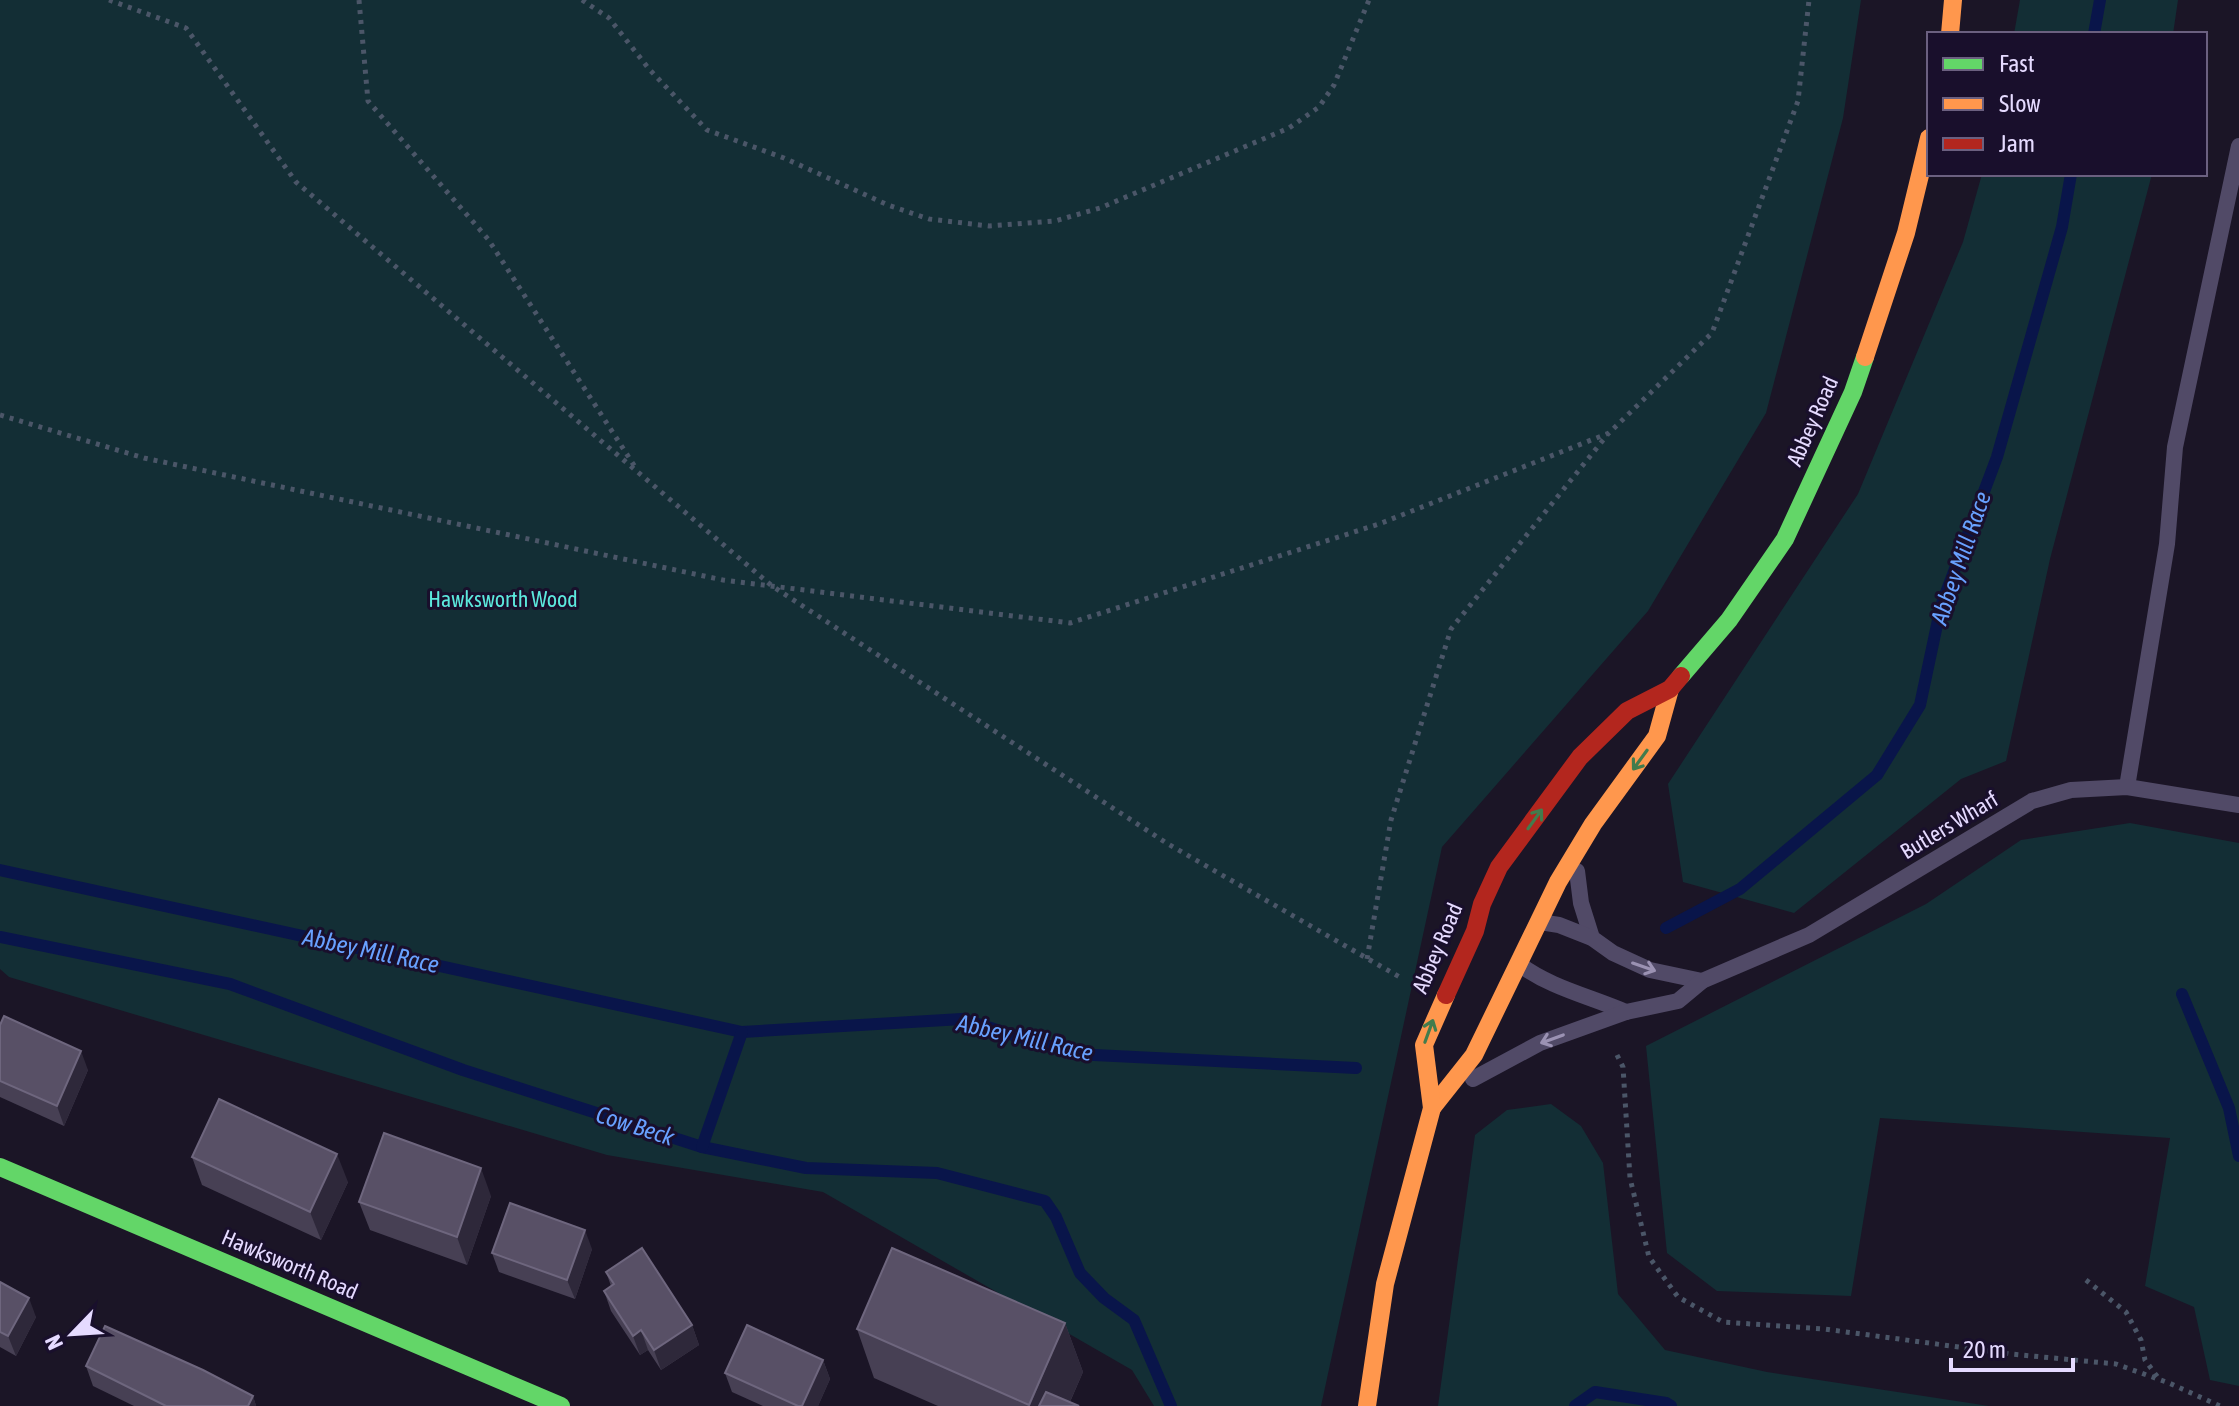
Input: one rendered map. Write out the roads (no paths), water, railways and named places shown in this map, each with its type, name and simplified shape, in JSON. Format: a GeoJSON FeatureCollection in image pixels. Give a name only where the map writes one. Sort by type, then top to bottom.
{"type":"FeatureCollection","features":[{"type":"Feature","properties":{"kind":"main road"},"geometry":{"type":"LineString","coordinates":[[1950,32],[1953,0]]}},
{"type":"Feature","properties":{"kind":"main road","name":"Abbey Road"},"geometry":{"type":"LineString","coordinates":[[1367,1406],[1385,1284],[1432,1108],[1424,1045],[1489,922],[1490,883],[1580,757],[1627,711],[1670,689],[1729,620],[1785,539],[1853,392],[1906,233],[1927,146]]}},
{"type":"Feature","properties":{"kind":"main road","name":"Abbey Road"},"geometry":{"type":"LineString","coordinates":[[1432,1108],[1474,1055],[1518,963],[1530,922],[1593,824],[1657,736],[1670,689]]}},
{"type":"Feature","properties":{"kind":"main road"},"geometry":{"type":"LineString","coordinates":[[1489,922],[1490,883]]}},
{"type":"Feature","properties":{"kind":"main road"},"geometry":{"type":"LineString","coordinates":[[1508,937],[1518,963]]}},
{"type":"Feature","properties":{"kind":"main road","name":"Hawksworth Road"},"geometry":{"type":"LineString","coordinates":[[0,1167],[561,1406]]}},
{"type":"Feature","properties":{"kind":"lane"},"geometry":{"type":"LineString","coordinates":[[2127,787],[2167,544],[2175,447],[2239,146]]}},
{"type":"Feature","properties":{"kind":"lane","name":"Butlers Wharf"},"geometry":{"type":"LineString","coordinates":[[1432,1108],[1477,1076],[1540,1043],[1626,1012],[1678,1001],[1702,981],[1809,935],[2032,801],[2071,790],[2127,787],[2239,805]]}},
{"type":"Feature","properties":{"kind":"lane"},"geometry":{"type":"LineString","coordinates":[[1592,938],[1576,874],[1593,824]]}},
{"type":"Feature","properties":{"kind":"lane"},"geometry":{"type":"LineString","coordinates":[[1530,922],[1559,925],[1592,938],[1613,953],[1650,970],[1702,981]]}},
{"type":"Feature","properties":{"kind":"lane"},"geometry":{"type":"LineString","coordinates":[[1518,963],[1550,984],[1626,1012]]}},
{"type":"Feature","properties":{"kind":"waterway","name":"Abbey Mill Race"},"geometry":{"type":"LineString","coordinates":[[2094,32],[2100,0]]}},
{"type":"Feature","properties":{"kind":"waterway","name":"Abbey Mill Race"},"geometry":{"type":"LineString","coordinates":[[1666,928],[1740,889],[1877,775],[1920,705],[1941,606],[1997,457],[2062,227],[2071,176]]}},
{"type":"Feature","properties":{"kind":"waterway","name":"Abbey Mill Race"},"geometry":{"type":"LineString","coordinates":[[0,870],[742,1032],[962,1019],[1074,1054],[1356,1068]]}},
{"type":"Feature","properties":{"kind":"waterway","name":"Cow Beck"},"geometry":{"type":"LineString","coordinates":[[0,937],[230,984],[463,1070],[702,1147],[806,1168],[937,1173],[1045,1201],[1056,1217],[1080,1273],[1104,1298],[1134,1320],[1171,1406]]}},
{"type":"Feature","properties":{"kind":"waterway"},"geometry":{"type":"LineString","coordinates":[[2182,994],[2229,1108],[2239,1156]]}},
{"type":"Feature","properties":{"kind":"waterway","name":"Abbey Mill Race"},"geometry":{"type":"LineString","coordinates":[[702,1147],[742,1032]]}},
{"type":"Feature","properties":{"kind":"waterway","name":"Cow Beck"},"geometry":{"type":"LineString","coordinates":[[1575,1406],[1595,1392],[1671,1406]]}},
{"type":"Feature","properties":{"kind":"park label","name":"Hawksworth Wood"},"geometry":{"type":"Point","coordinates":[503,599]}}]}
